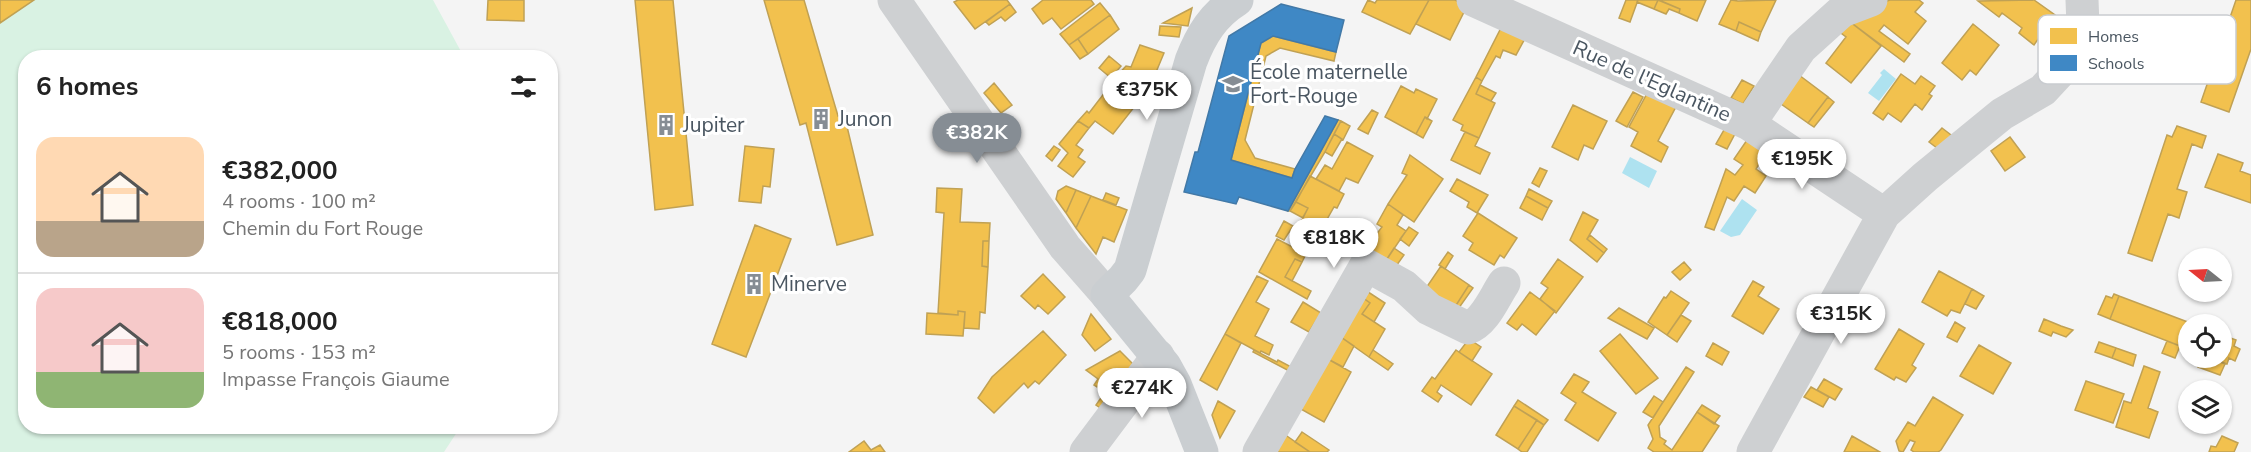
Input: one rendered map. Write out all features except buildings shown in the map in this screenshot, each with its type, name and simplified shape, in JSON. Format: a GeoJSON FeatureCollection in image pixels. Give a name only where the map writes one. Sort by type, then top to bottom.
{"type":"FeatureCollection","features":[{"type":"Feature","properties":{"kind":"main road"},"geometry":{"type":"LineString","coordinates":[[1202,452],[1175,384],[1158,356],[1107,294],[1130,270],[1191,61],[1201,37],[1214,18],[1237,0]]}},
{"type":"Feature","properties":{"kind":"street","name":"Rue de l'Eglantine"},"geometry":{"type":"LineString","coordinates":[[1473,0],[1749,124],[1884,214]]}},
{"type":"Feature","properties":{"kind":"street"},"geometry":{"type":"LineString","coordinates":[[1749,124],[1801,48],[1842,11],[1871,0]]}},
{"type":"Feature","properties":{"kind":"street"},"geometry":{"type":"LineString","coordinates":[[2082,0],[2083,15]]}},
{"type":"Feature","properties":{"kind":"street"},"geometry":{"type":"LineString","coordinates":[[898,2],[1065,247],[1107,294]]}},
{"type":"Feature","properties":{"kind":"street"},"geometry":{"type":"LineString","coordinates":[[1753,452],[1884,214],[1924,177],[2002,114],[2043,90],[2049,84]]}},
{"type":"Feature","properties":{"kind":"street"},"geometry":{"type":"LineString","coordinates":[[1259,452],[1366,265],[1404,286],[1429,309],[1468,328],[1474,326],[1483,317],[1504,283]]}},
{"type":"Feature","properties":{"kind":"street"},"geometry":{"type":"LineString","coordinates":[[1086,452],[1158,356]]}},
{"type":"Feature","properties":{"kind":"green space"},"geometry":{"type":"Polygon","coordinates":[[[0,0],[433,0],[460,50],[18,50],[18,434],[456,434],[444,452],[0,452],[0,0]]]}},
{"type":"Feature","properties":{"kind":"water"},"geometry":{"type":"Polygon","coordinates":[[[1884,69],[1896,79],[1879,101],[1868,93],[1884,69]]]}},
{"type":"Feature","properties":{"kind":"water"},"geometry":{"type":"Polygon","coordinates":[[[1630,157],[1657,171],[1649,188],[1622,173],[1630,157]]]}},
{"type":"Feature","properties":{"kind":"water"},"geometry":{"type":"Polygon","coordinates":[[[1742,199],[1757,210],[1740,235],[1731,237],[1720,231],[1742,199]]]}},
{"type":"Feature","properties":{"kind":"place","name":"École maternelle Fort-Rouge"},"geometry":{"type":"Point","coordinates":[1233,84]}},
{"type":"Feature","properties":{"kind":"place","name":"Junon"},"geometry":{"type":"Point","coordinates":[821,119]}},
{"type":"Feature","properties":{"kind":"place","name":"Jupiter"},"geometry":{"type":"Point","coordinates":[666,125]}},
{"type":"Feature","properties":{"kind":"place","name":"Minerve"},"geometry":{"type":"Point","coordinates":[754,284]}}]}
